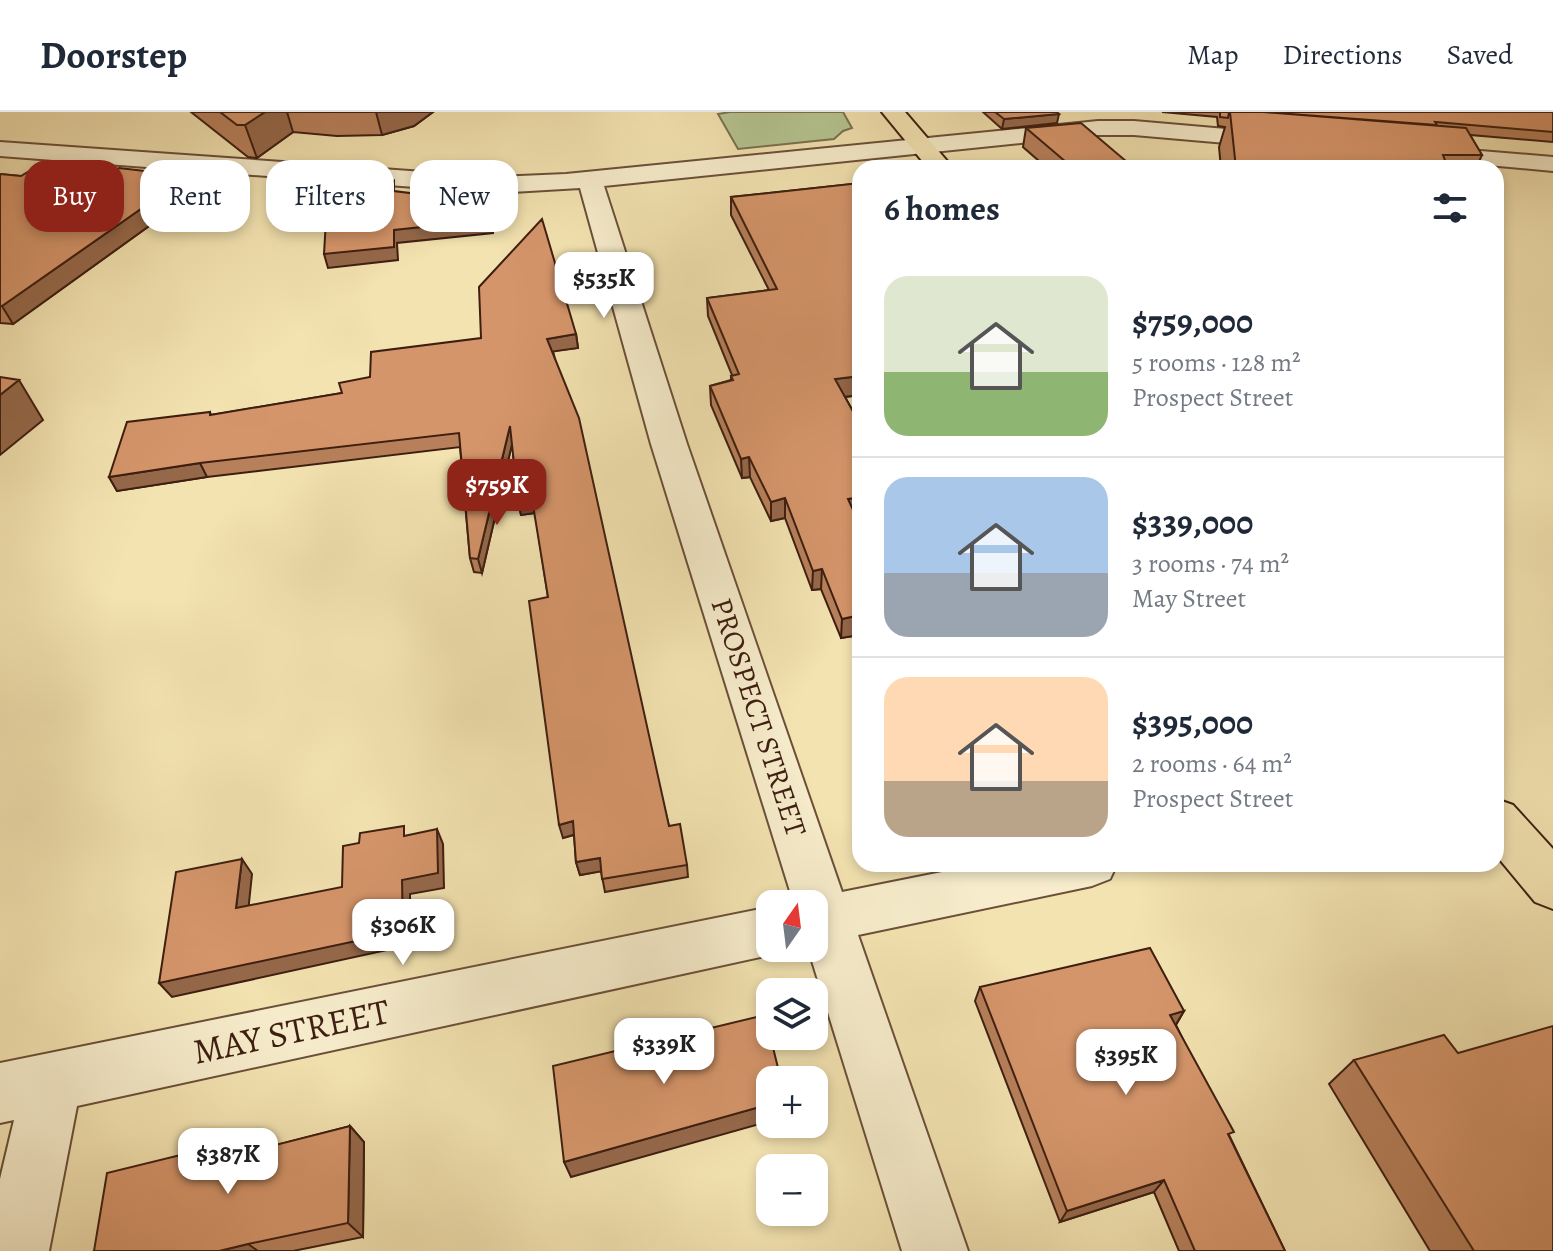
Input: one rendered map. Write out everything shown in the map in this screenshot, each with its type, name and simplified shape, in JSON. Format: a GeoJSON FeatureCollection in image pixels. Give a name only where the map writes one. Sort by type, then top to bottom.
{"type":"FeatureCollection","features":[{"type":"Feature","properties":{"kind":"main road"},"geometry":{"type":"LineString","coordinates":[[893,112],[934,160]]}},
{"type":"Feature","properties":{"kind":"main road"},"geometry":{"type":"LineString","coordinates":[[1504,828],[1553,886]]}},
{"type":"Feature","properties":{"kind":"street"},"geometry":{"type":"LineString","coordinates":[[0,149],[463,184],[527,184],[1115,128],[1304,143]]}},
{"type":"Feature","properties":{"kind":"street"},"geometry":{"type":"LineString","coordinates":[[1397,151],[1497,160]]}},
{"type":"Feature","properties":{"kind":"street"},"geometry":{"type":"LineString","coordinates":[[1504,161],[1552,165]]}},
{"type":"Feature","properties":{"kind":"street","name":"PROSPECT STREET"},"geometry":{"type":"LineString","coordinates":[[590,180],[669,444],[810,890]]}},
{"type":"Feature","properties":{"kind":"street"},"geometry":{"type":"LineString","coordinates":[[828,918],[1053,872]]}},
{"type":"Feature","properties":{"kind":"street","name":"MAY STREET"},"geometry":{"type":"LineString","coordinates":[[26,1087],[756,934]]}},
{"type":"Feature","properties":{"kind":"street","name":"PROSPECT STREET"},"geometry":{"type":"LineString","coordinates":[[828,946],[935,1251]]}},
{"type":"Feature","properties":{"kind":"street"},"geometry":{"type":"LineString","coordinates":[[16,1251],[26,1087]]}},
{"type":"Feature","properties":{"kind":"green space"},"geometry":{"type":"Polygon","coordinates":[[[843,112],[852,128],[834,139],[738,149],[718,114],[843,112]]]}},
{"type":"Feature","properties":{"kind":"building"},"geometry":{"type":"Polygon","coordinates":[[[220,112],[265,112],[245,125],[237,125],[220,112]]]}},
{"type":"Feature","properties":{"kind":"building"},"geometry":{"type":"Polygon","coordinates":[[[995,112],[1057,112],[1059,114],[1004,119],[995,112]]]}},
{"type":"Feature","properties":{"kind":"building"},"geometry":{"type":"Polygon","coordinates":[[[1220,112],[1229,112],[1228,118],[1220,117],[1220,112]]]}},
{"type":"Feature","properties":{"kind":"building"},"geometry":{"type":"Polygon","coordinates":[[[1230,112],[1466,128],[1482,155],[1443,155],[1445,160],[1235,160],[1230,112]]]}},
{"type":"Feature","properties":{"kind":"building"},"geometry":{"type":"Polygon","coordinates":[[[1264,112],[1553,112],[1553,132],[1435,122],[1437,125],[1264,112]]]}},
{"type":"Feature","properties":{"kind":"building"},"geometry":{"type":"Polygon","coordinates":[[[1081,123],[1125,160],[1064,160],[1026,128],[1081,123]]]}},
{"type":"Feature","properties":{"kind":"building"},"geometry":{"type":"Polygon","coordinates":[[[124,169],[140,170],[140,210],[124,221],[124,169]]]}},
{"type":"Feature","properties":{"kind":"building"},"geometry":{"type":"Polygon","coordinates":[[[0,174],[24,174],[24,232],[108,232],[0,306],[0,174]]]}},
{"type":"Feature","properties":{"kind":"building"},"geometry":{"type":"Polygon","coordinates":[[[852,184],[852,377],[835,379],[852,410],[852,498],[848,499],[852,508],[852,617],[842,619],[822,569],[813,571],[785,498],[771,502],[749,457],[741,459],[710,386],[733,380],[731,376],[739,374],[707,298],[777,289],[731,197],[852,184]]]}},
{"type":"Feature","properties":{"kind":"building"},"geometry":{"type":"Polygon","coordinates":[[[394,191],[410,193],[410,228],[394,230],[394,191]]]}},
{"type":"Feature","properties":{"kind":"building"},"geometry":{"type":"Polygon","coordinates":[[[542,219],[576,334],[547,339],[579,418],[669,826],[680,824],[687,865],[602,879],[600,858],[576,862],[573,821],[559,825],[529,601],[548,597],[532,499],[518,501],[510,426],[478,559],[470,558],[459,433],[200,463],[109,477],[127,422],[210,412],[210,415],[342,393],[339,383],[370,377],[371,352],[481,338],[479,287],[542,219]]]}},
{"type":"Feature","properties":{"kind":"building"},"geometry":{"type":"Polygon","coordinates":[[[325,232],[394,232],[394,247],[324,254],[325,232]]]}},
{"type":"Feature","properties":{"kind":"building"},"geometry":{"type":"Polygon","coordinates":[[[0,377],[19,380],[0,395],[0,377]]]}},
{"type":"Feature","properties":{"kind":"building"},"geometry":{"type":"Polygon","coordinates":[[[404,826],[404,836],[437,829],[438,873],[402,880],[403,931],[159,983],[176,872],[242,859],[236,908],[342,887],[343,846],[359,843],[360,833],[404,826]]]}},
{"type":"Feature","properties":{"kind":"building"},"geometry":{"type":"Polygon","coordinates":[[[1150,948],[1184,1011],[1170,1015],[1234,1132],[1228,1134],[1285,1251],[1195,1251],[1164,1180],[1067,1211],[980,987],[1150,948]]]}},
{"type":"Feature","properties":{"kind":"building"},"geometry":{"type":"Polygon","coordinates":[[[756,1017],[756,1050],[774,1050],[778,1066],[756,1066],[756,1108],[564,1162],[553,1066],[756,1017]]]}},
{"type":"Feature","properties":{"kind":"building"},"geometry":{"type":"Polygon","coordinates":[[[1553,1026],[1553,1251],[1474,1251],[1354,1060],[1444,1035],[1458,1053],[1553,1026]]]}},
{"type":"Feature","properties":{"kind":"building"},"geometry":{"type":"Polygon","coordinates":[[[350,1126],[348,1223],[219,1251],[94,1251],[107,1173],[262,1135],[260,1149],[350,1126]]]}}]}
